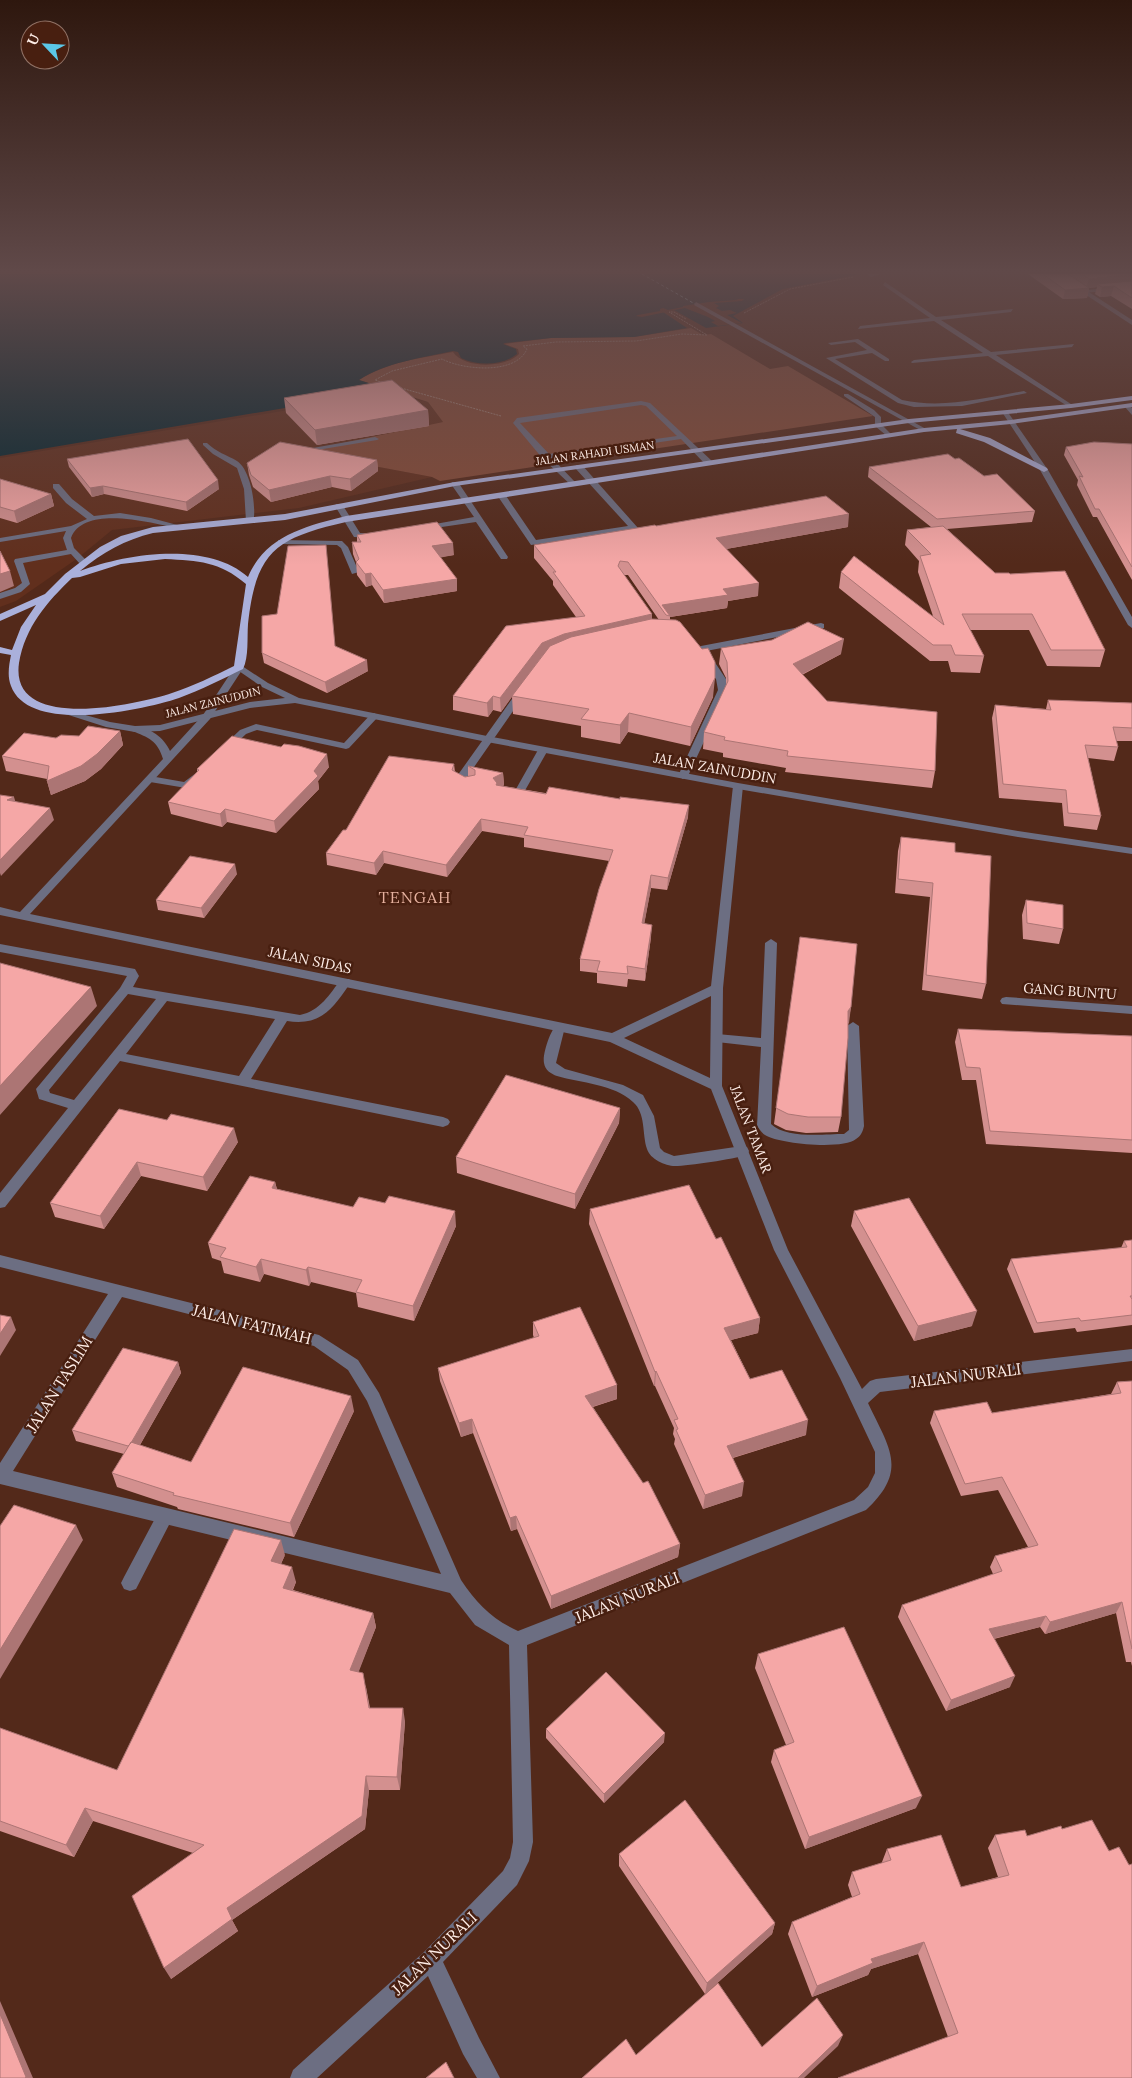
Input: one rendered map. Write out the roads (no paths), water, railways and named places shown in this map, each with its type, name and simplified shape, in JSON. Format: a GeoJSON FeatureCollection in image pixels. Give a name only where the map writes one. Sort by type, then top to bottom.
{"type":"FeatureCollection","features":[{"type":"Feature","properties":{"kind":"highway","name":"JALAN RAHADI USMAN"},"geometry":{"type":"LineString","coordinates":[[51,593],[84,563],[121,540],[135,534],[181,527],[285,517],[455,484],[877,425],[1071,406],[1132,398]]}},
{"type":"Feature","properties":{"kind":"highway"},"geometry":{"type":"LineString","coordinates":[[949,429],[1130,408]]}},
{"type":"Feature","properties":{"kind":"highway","name":"JALAN RAHADI USMAN"},"geometry":{"type":"LineString","coordinates":[[239,667],[251,584],[257,566],[281,542],[310,528],[346,519],[466,500],[924,430],[949,429]]}},
{"type":"Feature","properties":{"kind":"highway"},"geometry":{"type":"LineString","coordinates":[[949,429],[977,436],[1044,470]]}},
{"type":"Feature","properties":{"kind":"highway"},"geometry":{"type":"LineString","coordinates":[[66,580],[119,561],[148,556],[169,556],[223,564],[236,571],[251,584]]}},
{"type":"Feature","properties":{"kind":"highway"},"geometry":{"type":"LineString","coordinates":[[0,618],[51,593]]}},
{"type":"Feature","properties":{"kind":"highway"},"geometry":{"type":"LineString","coordinates":[[51,593],[31,618],[14,653],[13,674],[17,688],[24,697],[42,706],[61,711],[95,712],[153,702],[191,690],[239,667]]}},
{"type":"Feature","properties":{"kind":"highway"},"geometry":{"type":"LineString","coordinates":[[0,650],[14,653]]}},
{"type":"Feature","properties":{"kind":"street"},"geometry":{"type":"LineString","coordinates":[[805,371],[872,411],[878,417],[877,425],[889,436]]}},
{"type":"Feature","properties":{"kind":"street"},"geometry":{"type":"LineString","coordinates":[[818,371],[924,430]]}},
{"type":"Feature","properties":{"kind":"street"},"geometry":{"type":"LineString","coordinates":[[851,371],[906,404],[930,406],[1024,393]]}},
{"type":"Feature","properties":{"kind":"street"},"geometry":{"type":"LineString","coordinates":[[1016,371],[1071,406]]}},
{"type":"Feature","properties":{"kind":"street"},"geometry":{"type":"LineString","coordinates":[[971,401],[988,414]]}},
{"type":"Feature","properties":{"kind":"street"},"geometry":{"type":"LineString","coordinates":[[572,484],[546,458],[516,423],[517,420],[644,403],[650,405],[709,463]]}},
{"type":"Feature","properties":{"kind":"street"},"geometry":{"type":"LineString","coordinates":[[1005,412],[1044,470],[1132,625]]}},
{"type":"Feature","properties":{"kind":"street"},"geometry":{"type":"LineString","coordinates":[[546,458],[683,437]]}},
{"type":"Feature","properties":{"kind":"street"},"geometry":{"type":"LineString","coordinates":[[311,449],[375,439]]}},
{"type":"Feature","properties":{"kind":"street"},"geometry":{"type":"LineString","coordinates":[[205,444],[214,453],[236,463],[245,472],[250,521]]}},
{"type":"Feature","properties":{"kind":"street"},"geometry":{"type":"LineString","coordinates":[[501,495],[534,543],[634,528],[579,467]]}},
{"type":"Feature","properties":{"kind":"street"},"geometry":{"type":"LineString","coordinates":[[455,484],[504,557]]}},
{"type":"Feature","properties":{"kind":"street"},"geometry":{"type":"LineString","coordinates":[[56,486],[69,501],[92,519]]}},
{"type":"Feature","properties":{"kind":"street"},"geometry":{"type":"LineString","coordinates":[[338,506],[360,537],[383,534]]}},
{"type":"Feature","properties":{"kind":"street"},"geometry":{"type":"LineString","coordinates":[[0,540],[71,528],[92,519],[121,515],[181,527]]}},
{"type":"Feature","properties":{"kind":"street"},"geometry":{"type":"LineString","coordinates":[[412,530],[478,519]]}},
{"type":"Feature","properties":{"kind":"street"},"geometry":{"type":"LineString","coordinates":[[71,528],[67,540],[73,551],[84,563]]}},
{"type":"Feature","properties":{"kind":"street"},"geometry":{"type":"LineString","coordinates":[[281,542],[339,543],[344,547],[355,572]]}},
{"type":"Feature","properties":{"kind":"street"},"geometry":{"type":"LineString","coordinates":[[0,596],[18,590],[26,584],[18,561],[73,551]]}},
{"type":"Feature","properties":{"kind":"street"},"geometry":{"type":"LineString","coordinates":[[682,776],[723,690],[721,679],[697,646],[821,626]]}},
{"type":"Feature","properties":{"kind":"street"},"geometry":{"type":"LineString","coordinates":[[23,915],[207,717],[239,667]]}},
{"type":"Feature","properties":{"kind":"street","name":"JALAN ZAINUDDIN"},"geometry":{"type":"LineString","coordinates":[[239,667],[266,685],[296,700],[374,716],[738,786],[1018,834],[1132,850]]}},
{"type":"Feature","properties":{"kind":"street"},"geometry":{"type":"LineString","coordinates":[[470,785],[459,781],[528,683]]}},
{"type":"Feature","properties":{"kind":"street","name":"JALAN ZAINUDDIN"},"geometry":{"type":"LineString","coordinates":[[135,729],[160,728],[250,704],[296,700]]}},
{"type":"Feature","properties":{"kind":"street"},"geometry":{"type":"LineString","coordinates":[[61,711],[87,720],[135,729],[155,736],[162,742],[168,760]]}},
{"type":"Feature","properties":{"kind":"street"},"geometry":{"type":"LineString","coordinates":[[216,758],[243,732],[256,727],[346,746],[374,716]]}},
{"type":"Feature","properties":{"kind":"street"},"geometry":{"type":"LineString","coordinates":[[500,791],[519,792],[543,750]]}},
{"type":"Feature","properties":{"kind":"street"},"geometry":{"type":"LineString","coordinates":[[150,779],[186,785],[202,771]]}},
{"type":"Feature","properties":{"kind":"street","name":"JALAN TAMAR"},"geometry":{"type":"LineString","coordinates":[[738,786],[717,988],[716,1086],[781,1250],[860,1401]]}},
{"type":"Feature","properties":{"kind":"street","name":"JALAN SIDAS"},"geometry":{"type":"LineString","coordinates":[[0,911],[613,1038],[716,1086]]}},
{"type":"Feature","properties":{"kind":"street"},"geometry":{"type":"LineString","coordinates":[[771,943],[764,1126],[767,1132],[783,1137],[845,1139],[856,1132],[853,1026]]}},
{"type":"Feature","properties":{"kind":"street"},"geometry":{"type":"LineString","coordinates":[[0,948],[132,972],[133,976],[125,990],[42,1089],[44,1096],[77,1106]]}},
{"type":"Feature","properties":{"kind":"street"},"geometry":{"type":"LineString","coordinates":[[125,990],[300,1019],[317,1015],[326,1008],[345,982]]}},
{"type":"Feature","properties":{"kind":"street"},"geometry":{"type":"LineString","coordinates":[[613,1038],[717,988]]}},
{"type":"Feature","properties":{"kind":"street"},"geometry":{"type":"LineString","coordinates":[[0,1203],[164,996]]}},
{"type":"Feature","properties":{"kind":"street","name":"GANG BUNTU"},"geometry":{"type":"LineString","coordinates":[[1006,1001],[1132,1010]]}},
{"type":"Feature","properties":{"kind":"street"},"geometry":{"type":"LineString","coordinates":[[242,1082],[283,1017]]}},
{"type":"Feature","properties":{"kind":"street"},"geometry":{"type":"LineString","coordinates":[[559,1027],[550,1057],[550,1064],[555,1070],[562,1073],[617,1088],[638,1098],[643,1105],[654,1150],[659,1156],[674,1161],[742,1151]]}},
{"type":"Feature","properties":{"kind":"street"},"geometry":{"type":"LineString","coordinates":[[716,1038],[767,1043]]}},
{"type":"Feature","properties":{"kind":"street"},"geometry":{"type":"LineString","coordinates":[[116,1056],[443,1122]]}},
{"type":"Feature","properties":{"kind":"street","name":"JALAN FATIMAH"},"geometry":{"type":"LineString","coordinates":[[0,1260],[118,1291],[281,1330],[319,1342],[352,1365],[372,1398],[455,1586],[471,1610],[482,1621],[518,1640]]}},
{"type":"Feature","properties":{"kind":"street","name":"JALAN TASLIM"},"geometry":{"type":"LineString","coordinates":[[0,1476],[118,1291]]}},
{"type":"Feature","properties":{"kind":"street","name":"JALAN NURALI"},"geometry":{"type":"LineString","coordinates":[[301,2078],[431,1959],[510,1878],[519,1862],[523,1842],[518,1640],[860,1505],[874,1492],[883,1473],[883,1452],[860,1401],[876,1386],[1132,1355]]}},
{"type":"Feature","properties":{"kind":"street"},"geometry":{"type":"LineString","coordinates":[[0,1476],[455,1586]]}},
{"type":"Feature","properties":{"kind":"street"},"geometry":{"type":"LineString","coordinates":[[130,1583],[165,1516]]}},
{"type":"Feature","properties":{"kind":"street"},"geometry":{"type":"LineString","coordinates":[[431,1959],[471,2046],[489,2078]]}},
{"type":"Feature","properties":{"kind":"water"},"geometry":{"type":"Polygon","coordinates":[[[0,371],[377,371],[359,380],[391,390],[0,456],[0,371]]]}},
{"type":"Feature","properties":{"kind":"district","name":"TENGAH"},"geometry":{"type":"Point","coordinates":[415,897]}}]}
